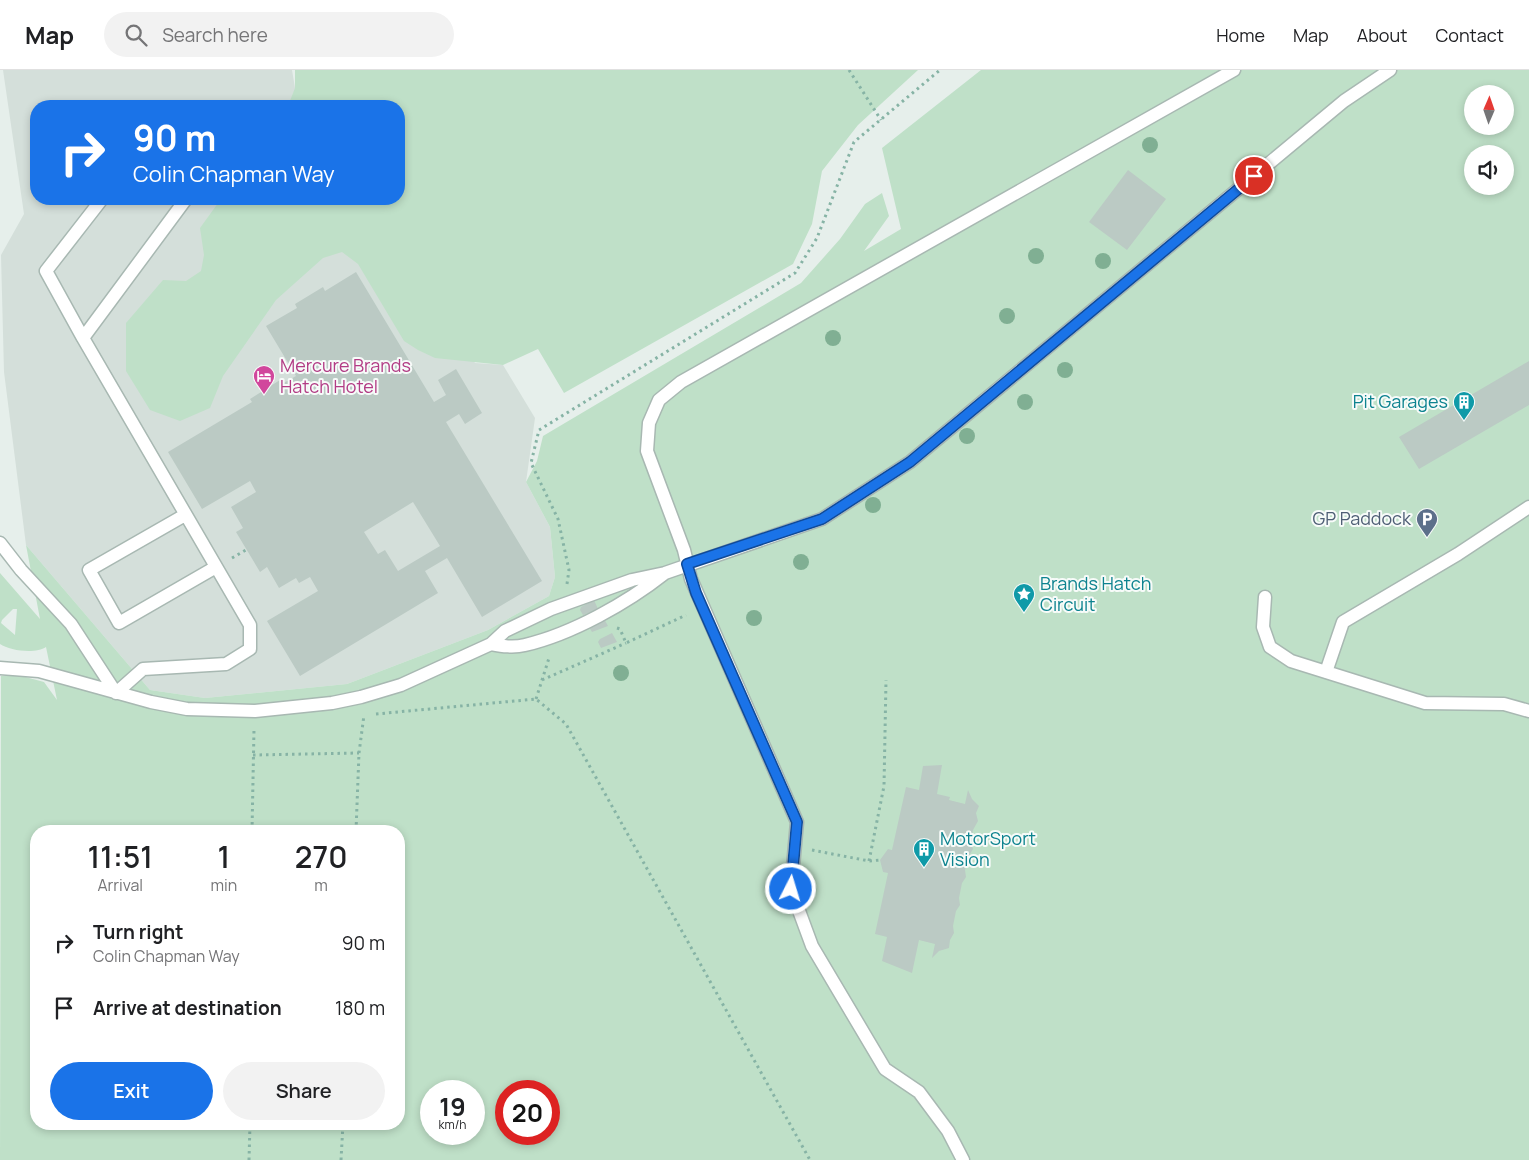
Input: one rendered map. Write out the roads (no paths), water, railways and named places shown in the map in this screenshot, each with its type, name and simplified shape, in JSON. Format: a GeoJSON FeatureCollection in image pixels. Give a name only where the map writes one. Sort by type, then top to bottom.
{"type":"FeatureCollection","features":[{"type":"Feature","properties":{"kind":"lane"},"geometry":{"type":"LineString","coordinates":[[963,1160],[948,1131],[919,1092],[885,1069],[812,946],[791,889],[797,822],[702,607],[647,451],[649,423],[659,400],[681,382],[1234,70]]}},
{"type":"Feature","properties":{"kind":"lane"},"geometry":{"type":"LineString","coordinates":[[0,668],[39,672],[116,693],[187,709],[255,711],[295,708],[361,697],[401,685],[491,644],[505,630],[524,620],[632,580],[665,573],[822,519],[910,462],[1344,101],[1390,70]]}},
{"type":"Feature","properties":{"kind":"lane"},"geometry":{"type":"LineString","coordinates":[[97,205],[46,271],[82,338],[250,626],[250,649],[226,664],[143,669],[116,693]]}},
{"type":"Feature","properties":{"kind":"lane"},"geometry":{"type":"LineString","coordinates":[[82,338],[182,205]]}},
{"type":"Feature","properties":{"kind":"lane"},"geometry":{"type":"LineString","coordinates":[[1326,672],[1343,622],[1458,554],[1529,507]]}},
{"type":"Feature","properties":{"kind":"lane"},"geometry":{"type":"LineString","coordinates":[[185,515],[89,570],[118,623],[216,567]]}},
{"type":"Feature","properties":{"kind":"lane"},"geometry":{"type":"LineString","coordinates":[[0,543],[21,570],[71,624],[116,693]]}},
{"type":"Feature","properties":{"kind":"lane"},"geometry":{"type":"LineString","coordinates":[[491,644],[508,647],[524,646],[555,635],[601,614],[665,573]]}},
{"type":"Feature","properties":{"kind":"lane"},"geometry":{"type":"LineString","coordinates":[[1265,597],[1263,627],[1270,647],[1291,661],[1425,703],[1504,704],[1529,710]]}},
{"type":"Feature","properties":{"kind":"place","name":"Mercure Brands Hatch Hotel"},"geometry":{"type":"Point","coordinates":[264,395]}},
{"type":"Feature","properties":{"kind":"place","name":"Pit Garages"},"geometry":{"type":"Point","coordinates":[1464,421]}},
{"type":"Feature","properties":{"kind":"place","name":"GP Paddock"},"geometry":{"type":"Point","coordinates":[1427,538]}},
{"type":"Feature","properties":{"kind":"place","name":"Brands Hatch Circuit"},"geometry":{"type":"Point","coordinates":[1024,613]}},
{"type":"Feature","properties":{"kind":"place","name":"MotorSport Vision"},"geometry":{"type":"Point","coordinates":[924,868]}}]}
